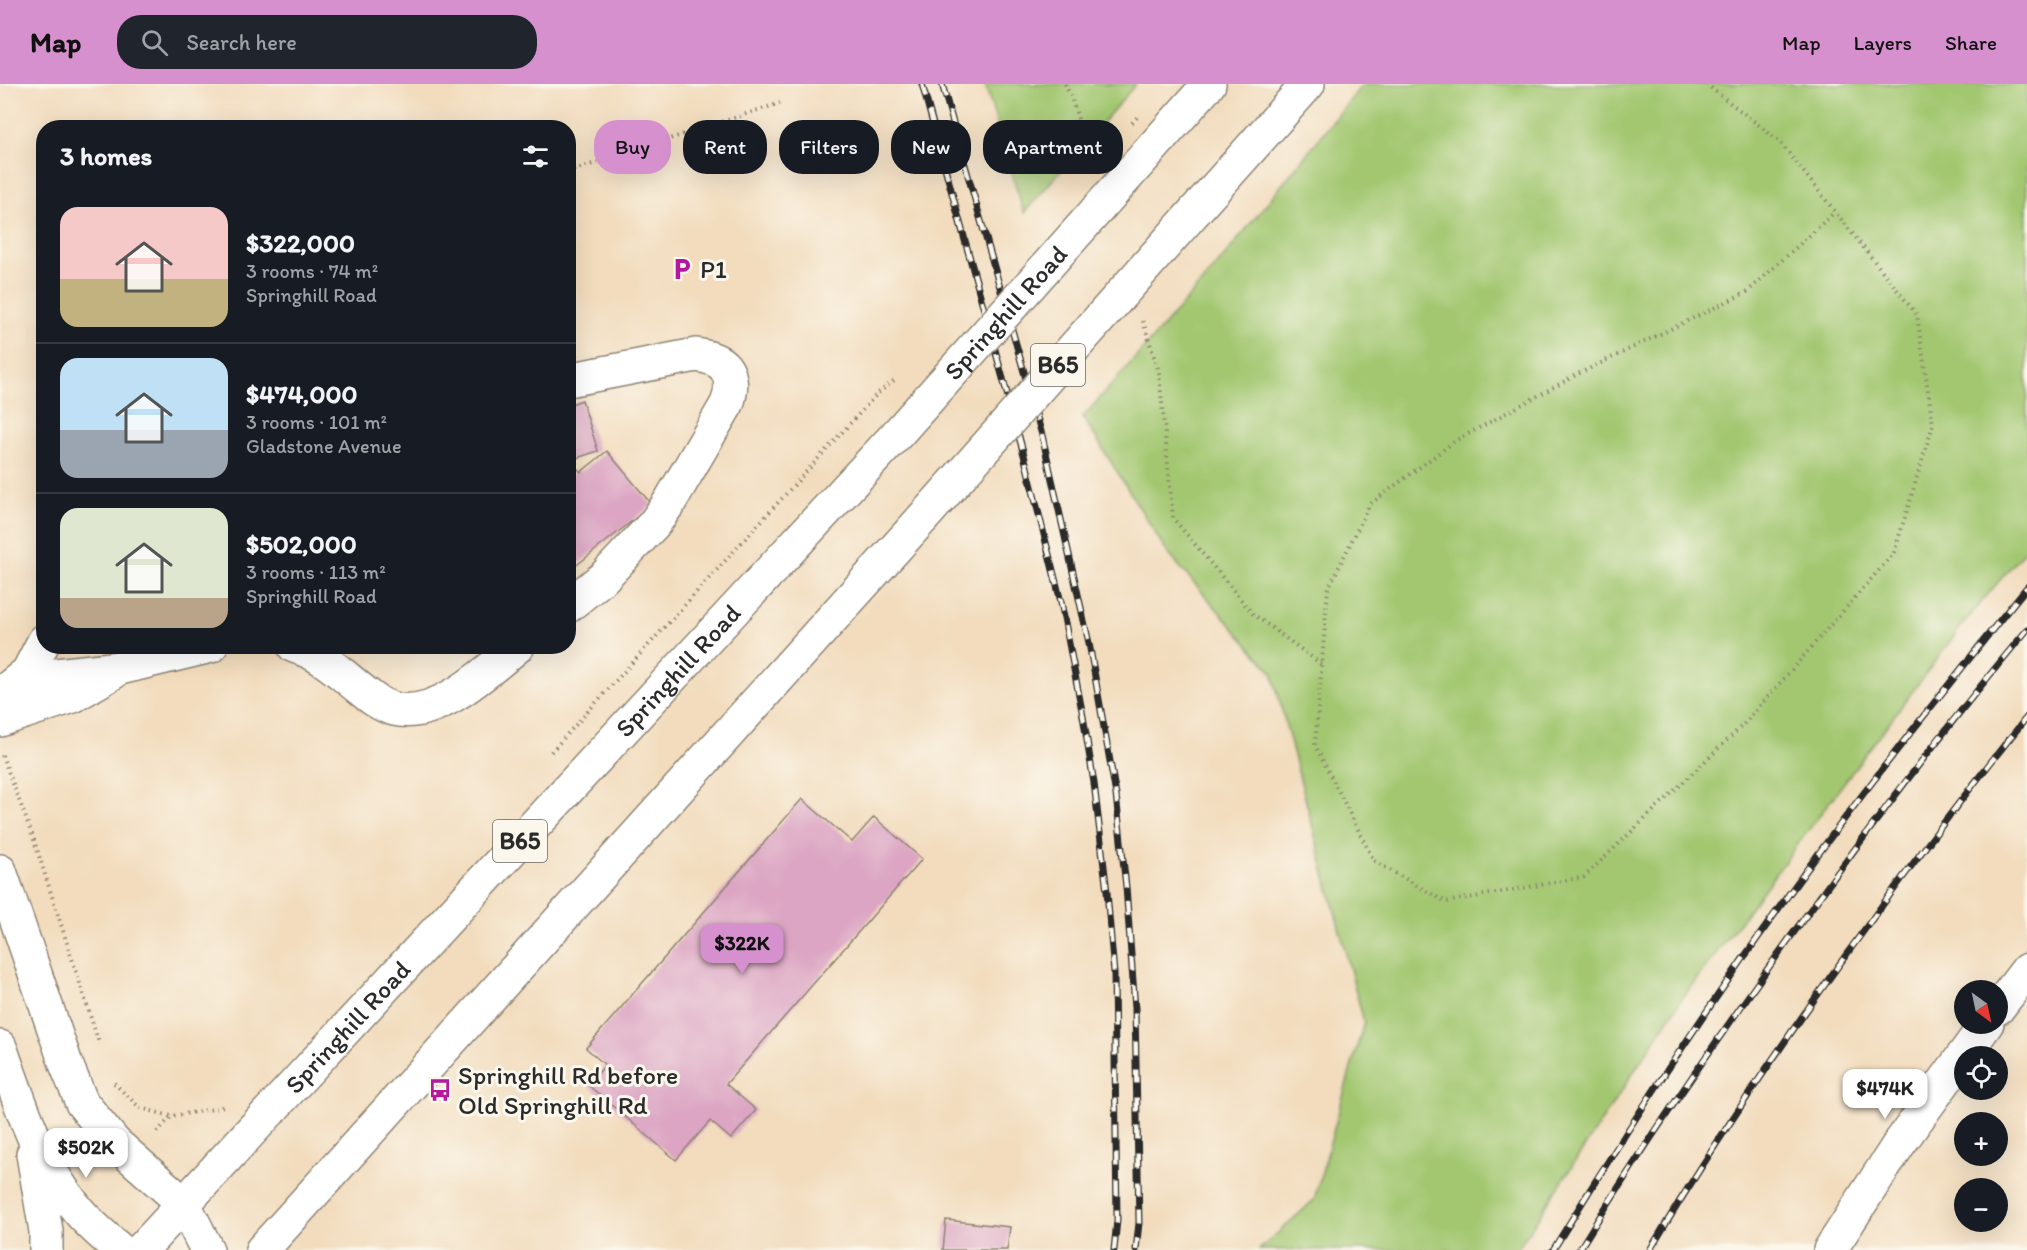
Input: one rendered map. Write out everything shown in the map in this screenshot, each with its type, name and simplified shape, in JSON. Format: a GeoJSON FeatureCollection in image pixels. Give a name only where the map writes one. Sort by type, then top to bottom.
{"type":"FeatureCollection","features":[{"type":"Feature","properties":{"kind":"main road","name":"Springhill Road"},"geometry":{"type":"LineString","coordinates":[[141,1250],[899,432],[1209,84]]}},
{"type":"Feature","properties":{"kind":"main road","name":"B65"},"geometry":{"type":"LineString","coordinates":[[262,1250],[922,519],[1308,84]]}},
{"type":"Feature","properties":{"kind":"main road"},"geometry":{"type":"LineString","coordinates":[[576,378],[696,355],[713,358],[719,362],[728,372],[731,387],[727,404],[661,515],[603,578],[576,600]]}},
{"type":"Feature","properties":{"kind":"main road"},"geometry":{"type":"LineString","coordinates":[[1,702],[27,672],[38,654]]}},
{"type":"Feature","properties":{"kind":"main road"},"geometry":{"type":"LineString","coordinates":[[1,702],[56,675],[115,657],[141,654]]}},
{"type":"Feature","properties":{"kind":"main road"},"geometry":{"type":"LineString","coordinates":[[314,654],[382,705],[403,711],[424,709],[449,698],[508,654]]}},
{"type":"Feature","properties":{"kind":"main road"},"geometry":{"type":"LineString","coordinates":[[0,871],[73,1083],[82,1103],[114,1142],[184,1204],[207,1250]]}},
{"type":"Feature","properties":{"kind":"main road"},"geometry":{"type":"LineString","coordinates":[[2008,995],[2027,970]]}},
{"type":"Feature","properties":{"kind":"main road"},"geometry":{"type":"LineString","coordinates":[[1830,1250],[1899,1144],[1979,1034]]}},
{"type":"Feature","properties":{"kind":"main road"},"geometry":{"type":"LineString","coordinates":[[0,1047],[28,1126],[52,1172],[88,1222],[120,1250]]}},
{"type":"Feature","properties":{"kind":"main road"},"geometry":{"type":"LineString","coordinates":[[28,1126],[43,1216],[46,1250]]}},
{"type":"Feature","properties":{"kind":"path"},"geometry":{"type":"LineString","coordinates":[[1065,84],[1079,120]]}},
{"type":"Feature","properties":{"kind":"path"},"geometry":{"type":"LineString","coordinates":[[1706,84],[1779,141],[1917,315],[1933,425],[1894,553],[1743,725],[1584,877],[1446,902],[1374,861],[1315,745],[1328,589],[1370,504],[1455,441],[1576,375],[1747,292],[1835,212]]}},
{"type":"Feature","properties":{"kind":"path"},"geometry":{"type":"LineString","coordinates":[[576,169],[780,103]]}},
{"type":"Feature","properties":{"kind":"path"},"geometry":{"type":"LineString","coordinates":[[1142,317],[1159,372],[1173,518],[1253,614],[1322,665]]}},
{"type":"Feature","properties":{"kind":"path"},"geometry":{"type":"LineString","coordinates":[[549,754],[877,394],[903,374]]}},
{"type":"Feature","properties":{"kind":"path"},"geometry":{"type":"LineString","coordinates":[[0,748],[33,837],[101,1049]]}},
{"type":"Feature","properties":{"kind":"path"},"geometry":{"type":"LineString","coordinates":[[110,1080],[140,1108],[171,1116],[220,1108],[229,1101]]}},
{"type":"Feature","properties":{"kind":"path"},"geometry":{"type":"LineString","coordinates":[[135,1160],[171,1116]]}},
{"type":"Feature","properties":{"kind":"green space"},"geometry":{"type":"Polygon","coordinates":[[[985,84],[1136,84],[1105,120],[996,120],[985,84]]]}},
{"type":"Feature","properties":{"kind":"green space"},"geometry":{"type":"Polygon","coordinates":[[[1363,84],[2027,84],[2027,548],[1963,624],[1681,1000],[1517,1250],[1259,1250],[1314,1200],[1364,1022],[1272,672],[1167,552],[1083,417],[1218,264],[1363,84]]]}},
{"type":"Feature","properties":{"kind":"green space"},"geometry":{"type":"Polygon","coordinates":[[[1012,174],[1058,174],[1024,213],[1012,174]]]}},
{"type":"Feature","properties":{"kind":"building"},"geometry":{"type":"Polygon","coordinates":[[[582,400],[598,451],[576,458],[576,402],[582,400]]]}},
{"type":"Feature","properties":{"kind":"building"},"geometry":{"type":"Polygon","coordinates":[[[607,451],[652,505],[576,566],[576,471],[578,469],[581,472],[607,451]]]}},
{"type":"Feature","properties":{"kind":"building"},"geometry":{"type":"Polygon","coordinates":[[[802,799],[852,842],[874,817],[922,859],[726,1084],[756,1110],[731,1139],[710,1121],[676,1160],[588,1085],[605,1065],[586,1048],[802,799]]]}},
{"type":"Feature","properties":{"kind":"building"},"geometry":{"type":"Polygon","coordinates":[[[946,1220],[1010,1227],[1007,1250],[943,1250],[946,1220]]]}},
{"type":"Feature","properties":{"kind":"railway"},"geometry":{"type":"LineString","coordinates":[[922,84],[1024,455],[1061,602],[1083,716],[1094,783],[1114,973],[1117,1220],[1114,1250]]}},
{"type":"Feature","properties":{"kind":"railway"},"geometry":{"type":"LineString","coordinates":[[942,84],[1042,435],[1089,643],[1116,795],[1135,1008],[1139,1223],[1136,1250]]}},
{"type":"Feature","properties":{"kind":"railway"},"geometry":{"type":"LineString","coordinates":[[1553,1250],[1690,1035],[1738,965],[1889,760],[2027,587]]}},
{"type":"Feature","properties":{"kind":"railway"},"geometry":{"type":"LineString","coordinates":[[1579,1250],[1679,1096],[1784,946],[1902,786],[2027,630]]}},
{"type":"Feature","properties":{"kind":"railway"},"geometry":{"type":"LineString","coordinates":[[1650,1250],[1752,1089],[1806,1011],[1922,851],[2027,717]]}},
{"type":"Feature","properties":{"kind":"place","name":"P1"},"geometry":{"type":"Point","coordinates":[682,269]}},
{"type":"Feature","properties":{"kind":"place","name":"Springhill Rd before Old Springhill Rd"},"geometry":{"type":"Point","coordinates":[440,1090]}}]}
